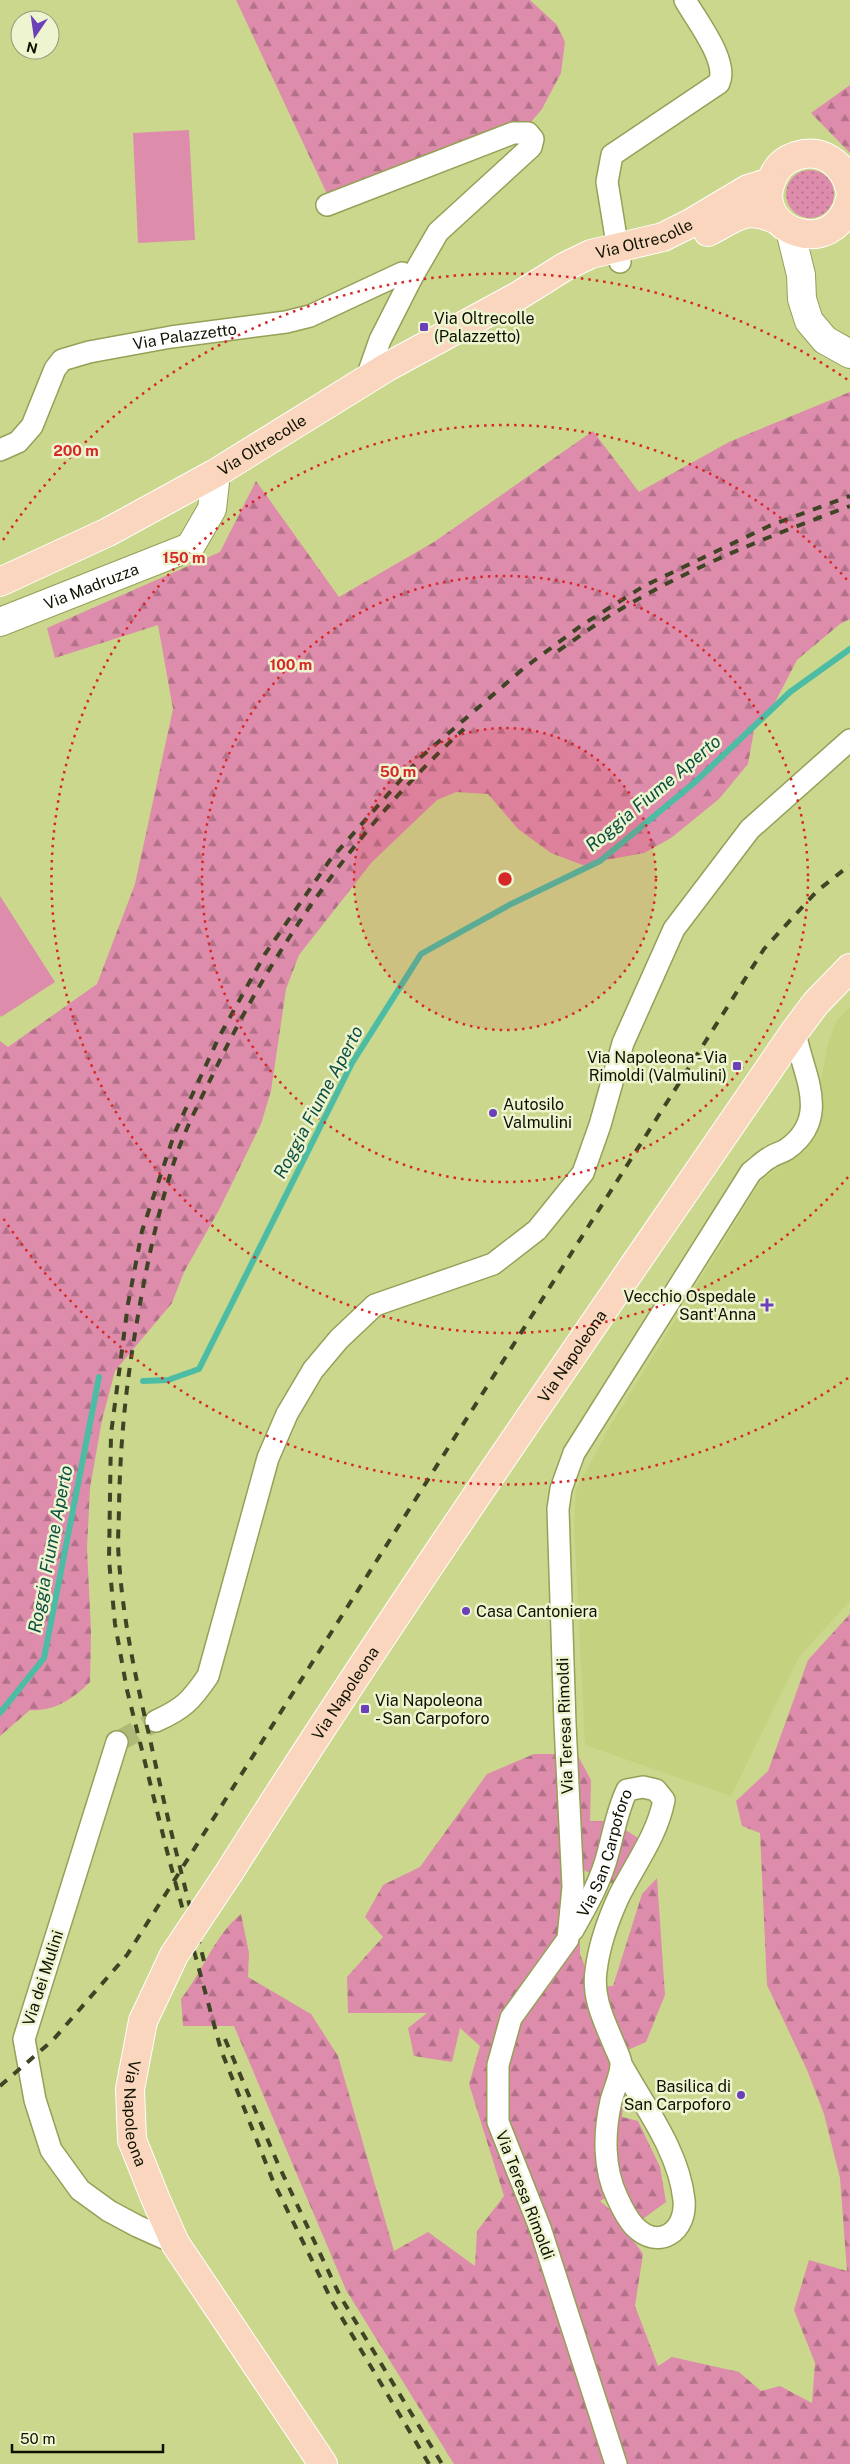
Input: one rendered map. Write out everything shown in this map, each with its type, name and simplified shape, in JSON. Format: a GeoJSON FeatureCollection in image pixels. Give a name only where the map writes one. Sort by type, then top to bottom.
{"type":"FeatureCollection","features":[{"type":"Feature","properties":{"kind":"main road"},"geometry":{"type":"LineString","coordinates":[[784,225],[770,201],[770,182],[784,162],[797,155],[812,153],[824,156],[835,162],[845,173],[850,189]]}},
{"type":"Feature","properties":{"kind":"main road","name":"Via Oltrecolle"},"geometry":{"type":"LineString","coordinates":[[619,254],[663,237],[691,223],[748,188],[770,182]]}},
{"type":"Feature","properties":{"kind":"main road","name":"Via Oltrecolle"},"geometry":{"type":"LineString","coordinates":[[0,582],[108,532],[216,473],[424,346],[518,296],[574,262],[591,254],[667,252],[744,214],[759,212],[804,235],[840,219]]}},
{"type":"Feature","properties":{"kind":"main road","name":"Via Napoleona"},"geometry":{"type":"LineString","coordinates":[[323,2464],[175,2242],[132,2140],[130,2089],[144,2021],[174,1955],[308,1748],[525,1425],[795,1031],[816,1003],[850,968]]}},
{"type":"Feature","properties":{"kind":"street"},"geometry":{"type":"LineString","coordinates":[[619,254],[607,182],[612,155],[719,83],[722,75],[719,58],[685,0]]}},
{"type":"Feature","properties":{"kind":"street"},"geometry":{"type":"LineString","coordinates":[[327,205],[513,133],[528,133],[533,139],[531,148],[438,232],[412,277],[380,340],[366,380]]}},
{"type":"Feature","properties":{"kind":"street"},"geometry":{"type":"LineString","coordinates":[[801,275],[810,250],[840,219]]}},
{"type":"Feature","properties":{"kind":"street"},"geometry":{"type":"LineString","coordinates":[[784,225],[801,275],[802,299],[809,321],[825,340],[850,354]]}},
{"type":"Feature","properties":{"kind":"street","name":"Via Palazzetto"},"geometry":{"type":"LineString","coordinates":[[0,450],[18,442],[32,426],[55,370],[62,360],[89,352],[171,337],[286,322],[310,316],[402,273],[412,277]]}},
{"type":"Feature","properties":{"kind":"street","name":"Via Madruzza"},"geometry":{"type":"LineString","coordinates":[[0,622],[190,547],[212,510],[216,473]]}},
{"type":"Feature","properties":{"kind":"street"},"geometry":{"type":"LineString","coordinates":[[156,1721],[178,1711],[195,1695],[208,1676],[268,1458],[287,1414],[313,1370],[339,1339],[375,1305],[493,1264],[537,1230],[583,1173],[600,1125],[624,1042],[674,929],[750,829],[850,740]]}},
{"type":"Feature","properties":{"kind":"street","name":"Via Teresa Rimoldi"},"geometry":{"type":"LineString","coordinates":[[616,2464],[540,2228],[498,2122],[498,2065],[511,2018],[568,1939],[573,1887],[565,1724],[558,1509],[561,1489],[574,1453],[587,1430],[751,1172],[769,1158],[786,1149],[806,1126],[811,1112],[812,1096],[810,1079],[798,1048],[795,1031]]}},
{"type":"Feature","properties":{"kind":"street","name":"Via dei Mulini"},"geometry":{"type":"LineString","coordinates":[[118,1742],[24,2039],[35,2100],[51,2150],[74,2182],[80,2190],[109,2212],[175,2242]]}},
{"type":"Feature","properties":{"kind":"street","name":"Via San Carpoforo"},"geometry":{"type":"LineString","coordinates":[[568,1939],[595,1890],[608,1853],[617,1812],[627,1790],[643,1787],[656,1790],[664,1800],[661,1813],[654,1832],[620,1895],[606,1928],[596,1972],[596,2000],[621,2064],[657,2127],[678,2175],[684,2200],[683,2216],[677,2229],[662,2238],[655,2238],[635,2226],[620,2203],[612,2186],[608,2170],[606,2146],[608,2123],[611,2102],[621,2064]]}},
{"type":"Feature","properties":{"kind":"shaded area","name":"Vecchio Ospedale Sant'Anna"},"geometry":{"type":"Polygon","coordinates":[[[850,1007],[850,1601],[799,1657],[731,1796],[585,1745],[574,1524],[576,1490],[607,1431],[762,1179],[806,1149],[816,1131],[822,1114],[821,1079],[829,1040],[837,1020],[850,1007]]]}},
{"type":"Feature","properties":{"kind":"green space"},"geometry":{"type":"Polygon","coordinates":[[[236,0],[530,0],[557,25],[565,42],[561,73],[542,109],[517,134],[328,196],[236,0]]]}},
{"type":"Feature","properties":{"kind":"green space"},"geometry":{"type":"Polygon","coordinates":[[[850,85],[850,153],[811,113],[850,85]]]}},
{"type":"Feature","properties":{"kind":"green space"},"geometry":{"type":"Polygon","coordinates":[[[189,130],[195,240],[138,243],[133,133],[189,130]]]}},
{"type":"Feature","properties":{"kind":"green space"},"geometry":{"type":"Polygon","coordinates":[[[805,170],[815,170],[827,177],[834,189],[834,199],[827,211],[815,218],[805,218],[797,214],[790,207],[786,199],[786,189],[790,181],[797,174],[805,170]]]}},
{"type":"Feature","properties":{"kind":"green space"},"geometry":{"type":"Polygon","coordinates":[[[850,392],[850,619],[840,624],[797,660],[771,710],[755,725],[748,764],[719,799],[671,838],[644,853],[600,861],[588,867],[551,853],[518,829],[488,794],[456,792],[437,800],[372,862],[299,955],[286,989],[271,1091],[261,1124],[219,1210],[184,1272],[172,1303],[115,1371],[102,1420],[90,1488],[87,1549],[91,1631],[90,1682],[63,1703],[47,1709],[30,1710],[0,1736],[0,1041],[8,1047],[97,984],[135,884],[173,709],[158,625],[55,658],[47,628],[220,552],[256,481],[339,597],[434,542],[593,431],[639,492],[729,442],[850,392]]]}},
{"type":"Feature","properties":{"kind":"green space"},"geometry":{"type":"Polygon","coordinates":[[[0,896],[55,982],[1,1017],[0,1015],[0,896]]]}},
{"type":"Feature","properties":{"kind":"green space"},"geometry":{"type":"Polygon","coordinates":[[[850,1614],[850,2464],[454,2464],[346,2290],[234,2026],[183,2026],[181,1999],[223,1933],[241,1914],[249,1953],[248,1977],[311,2014],[338,2056],[394,2251],[428,2232],[475,2266],[477,2231],[504,2196],[469,2084],[480,2046],[460,2028],[452,2062],[414,2056],[408,2028],[427,2013],[348,2013],[347,1977],[383,1937],[365,1917],[383,1885],[420,1867],[487,1774],[534,1754],[577,1754],[591,1780],[590,1821],[612,1821],[641,1840],[624,1883],[611,1883],[579,1868],[580,1954],[593,1987],[613,1986],[642,1894],[657,1878],[665,1995],[646,2042],[612,2057],[625,2084],[622,2117],[638,2121],[660,2167],[666,2202],[640,2221],[620,2190],[600,2201],[613,2212],[643,2254],[635,2306],[658,2366],[672,2357],[739,2372],[761,2391],[780,2386],[812,2403],[815,2363],[794,2310],[809,2260],[847,2271],[840,2178],[824,2114],[807,2070],[767,1985],[760,1833],[742,1826],[736,1801],[768,1771],[808,1660],[850,1614]]]}},
{"type":"Feature","properties":{"kind":"waterway","name":"Roggia Fiume Aperto"},"geometry":{"type":"LineString","coordinates":[[143,1381],[168,1380],[199,1369],[352,1063],[421,954],[509,905],[600,861],[694,783],[790,692],[850,649]]}},
{"type":"Feature","properties":{"kind":"waterway","name":"Roggia Fiume Aperto"},"geometry":{"type":"LineString","coordinates":[[0,1713],[44,1658],[99,1377]]}},
{"type":"Feature","properties":{"kind":"tunnel"},"geometry":{"type":"LineString","coordinates":[[117,1742],[156,1721]]}},
{"type":"Feature","properties":{"kind":"railway"},"geometry":{"type":"LineString","coordinates":[[429,2464],[333,2303],[273,2181],[221,2050],[169,1859],[127,1690],[115,1624],[109,1560],[111,1434],[128,1304],[142,1231],[175,1132],[219,1037],[265,954],[330,860],[421,757],[524,668],[582,625],[644,586],[769,526],[850,496]]}},
{"type":"Feature","properties":{"kind":"railway"},"geometry":{"type":"LineString","coordinates":[[558,651],[613,614],[676,579],[762,540],[850,506]]}},
{"type":"Feature","properties":{"kind":"railway"},"geometry":{"type":"LineString","coordinates":[[204,1961],[169,1823],[135,1673],[127,1628],[118,1554],[120,1467],[125,1410],[132,1352],[149,1256],[160,1209],[183,1137],[218,1064],[268,972],[295,928],[357,843],[426,765],[464,729]]}},
{"type":"Feature","properties":{"kind":"railway"},"geometry":{"type":"LineString","coordinates":[[0,2086],[53,2040],[127,1955],[764,949],[817,891],[850,865]]}},
{"type":"Feature","properties":{"kind":"railway"},"geometry":{"type":"LineString","coordinates":[[225,2039],[278,2164],[340,2296],[442,2464]]}},
{"type":"Feature","properties":{"kind":"place","name":"Via Oltrecolle (Palazzetto)"},"geometry":{"type":"Point","coordinates":[424,327]}},
{"type":"Feature","properties":{"kind":"place","name":"Via Napoleona - Via Rimoldi (Valmulini)"},"geometry":{"type":"Point","coordinates":[737,1066]}},
{"type":"Feature","properties":{"kind":"place","name":"Autosilo Valmulini"},"geometry":{"type":"Point","coordinates":[493,1113]}},
{"type":"Feature","properties":{"kind":"place","name":"Vecchio Ospedale Sant'Anna"},"geometry":{"type":"Point","coordinates":[767,1305]}},
{"type":"Feature","properties":{"kind":"place","name":"Casa Cantoniera"},"geometry":{"type":"Point","coordinates":[466,1611]}},
{"type":"Feature","properties":{"kind":"place","name":"Via Napoleona - San Carpoforo"},"geometry":{"type":"Point","coordinates":[365,1709]}},
{"type":"Feature","properties":{"kind":"place","name":"Basilica di San Carpoforo"},"geometry":{"type":"Point","coordinates":[741,2095]}}]}
